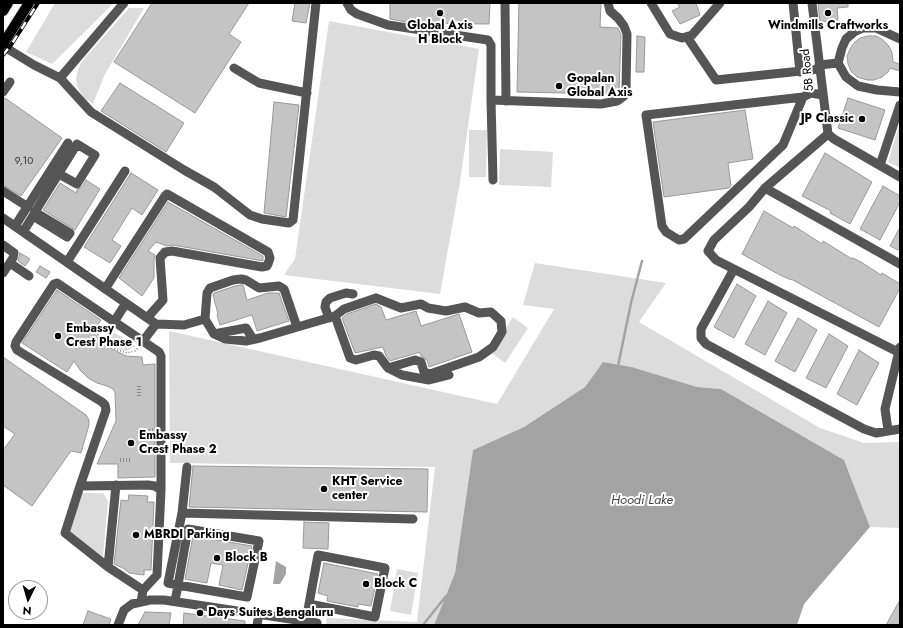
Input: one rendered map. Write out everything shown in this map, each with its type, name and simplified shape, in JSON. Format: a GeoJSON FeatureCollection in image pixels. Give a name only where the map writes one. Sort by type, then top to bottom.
{"type":"FeatureCollection","features":[{"type":"Feature","properties":{"kind":"main road"},"geometry":{"type":"LineString","coordinates":[[3,11],[8,3]]}},
{"type":"Feature","properties":{"kind":"main road"},"geometry":{"type":"LineString","coordinates":[[3,45],[29,3]]}},
{"type":"Feature","properties":{"kind":"street"},"geometry":{"type":"LineString","coordinates":[[60,78],[124,3]]}},
{"type":"Feature","properties":{"kind":"street"},"geometry":{"type":"LineString","coordinates":[[3,45],[34,65],[60,78],[91,112],[214,187],[250,215],[262,219],[289,223],[293,220],[316,3]]}},
{"type":"Feature","properties":{"kind":"street"},"geometry":{"type":"LineString","coordinates":[[347,3],[351,10],[357,14],[388,25],[488,40],[492,45],[491,100],[493,180]]}},
{"type":"Feature","properties":{"kind":"street"},"geometry":{"type":"LineString","coordinates":[[505,3],[506,101]]}},
{"type":"Feature","properties":{"kind":"street"},"geometry":{"type":"LineString","coordinates":[[491,100],[601,104],[617,101],[624,96],[626,90],[627,34],[624,26],[610,11],[608,3]]}},
{"type":"Feature","properties":{"kind":"street"},"geometry":{"type":"LineString","coordinates":[[651,3],[670,34],[676,37],[692,36],[720,3]]}},
{"type":"Feature","properties":{"kind":"street"},"geometry":{"type":"LineString","coordinates":[[792,3],[800,72]]}},
{"type":"Feature","properties":{"kind":"street","name":"5B Road"},"geometry":{"type":"LineString","coordinates":[[812,3],[828,134]]}},
{"type":"Feature","properties":{"kind":"street"},"geometry":{"type":"LineString","coordinates":[[900,39],[876,28],[863,28],[854,32],[846,39],[838,63],[846,78],[858,86],[873,90],[900,92]]}},
{"type":"Feature","properties":{"kind":"street"},"geometry":{"type":"LineString","coordinates":[[687,37],[716,80],[800,72],[838,63]]}},
{"type":"Feature","properties":{"kind":"street"},"geometry":{"type":"LineString","coordinates":[[234,68],[259,83],[307,93]]}},
{"type":"Feature","properties":{"kind":"street"},"geometry":{"type":"LineString","coordinates":[[3,92],[10,82]]}},
{"type":"Feature","properties":{"kind":"street"},"geometry":{"type":"LineString","coordinates":[[803,97],[783,145],[684,239],[679,240],[666,232],[662,226],[646,115],[803,97],[811,93],[823,95]]}},
{"type":"Feature","properties":{"kind":"street"},"geometry":{"type":"LineString","coordinates":[[880,165],[900,105]]}},
{"type":"Feature","properties":{"kind":"street"},"geometry":{"type":"LineString","coordinates":[[888,430],[885,409],[899,350],[716,260],[708,251],[714,240],[765,188],[828,134],[834,139],[900,177]]}},
{"type":"Feature","properties":{"kind":"street"},"geometry":{"type":"LineString","coordinates":[[23,232],[68,143]]}},
{"type":"Feature","properties":{"kind":"street"},"geometry":{"type":"LineString","coordinates":[[67,262],[125,171]]}},
{"type":"Feature","properties":{"kind":"street"},"geometry":{"type":"LineString","coordinates":[[15,226],[32,212],[59,174]]}},
{"type":"Feature","properties":{"kind":"street"},"geometry":{"type":"LineString","coordinates":[[765,188],[900,264]]}},
{"type":"Feature","properties":{"kind":"street"},"geometry":{"type":"LineString","coordinates":[[3,191],[32,212]]}},
{"type":"Feature","properties":{"kind":"street"},"geometry":{"type":"LineString","coordinates":[[105,289],[167,194],[268,252],[270,258],[268,264],[267,266],[262,267],[172,251],[165,252],[160,258],[163,300],[147,318]]}},
{"type":"Feature","properties":{"kind":"street"},"geometry":{"type":"LineString","coordinates":[[3,218],[156,324],[184,325],[205,319]]}},
{"type":"Feature","properties":{"kind":"street"},"geometry":{"type":"LineString","coordinates":[[3,245],[14,253],[13,258],[3,273]]}},
{"type":"Feature","properties":{"kind":"street"},"geometry":{"type":"LineString","coordinates":[[10,263],[29,276]]}},
{"type":"Feature","properties":{"kind":"street"},"geometry":{"type":"LineString","coordinates":[[734,269],[702,329],[701,338],[706,344],[864,429],[876,432],[900,429]]}},
{"type":"Feature","properties":{"kind":"street"},"geometry":{"type":"LineString","coordinates":[[297,327],[284,289],[279,286],[259,288],[246,280],[241,279],[210,288],[207,293],[205,319],[214,334],[225,339],[246,340],[260,338],[332,317],[344,309],[376,298],[401,308],[421,304],[428,308],[446,311],[465,307],[479,313],[491,312],[501,321],[502,332],[493,347],[479,357],[430,374],[424,372],[421,362],[415,360],[388,368]]}},
{"type":"Feature","properties":{"kind":"street"},"geometry":{"type":"LineString","coordinates":[[141,602],[143,590],[157,575],[161,490],[161,356],[159,352],[57,283],[54,284],[16,342],[15,346],[17,350],[102,402],[105,405],[106,410],[65,533],[108,567],[143,590]]}},
{"type":"Feature","properties":{"kind":"street"},"geometry":{"type":"LineString","coordinates":[[352,294],[346,293],[330,298],[326,302],[325,307],[332,317],[350,358],[356,360],[374,355],[379,356],[388,368],[402,375],[428,380],[448,375]]}},
{"type":"Feature","properties":{"kind":"street"},"geometry":{"type":"LineString","coordinates":[[114,322],[126,303]]}},
{"type":"Feature","properties":{"kind":"street"},"geometry":{"type":"LineString","coordinates":[[143,341],[156,324]]}},
{"type":"Feature","properties":{"kind":"street"},"geometry":{"type":"LineString","coordinates":[[175,601],[178,585],[188,529],[259,541],[247,597],[178,585],[168,583],[182,514],[187,467]]}},
{"type":"Feature","properties":{"kind":"street"},"geometry":{"type":"LineString","coordinates":[[108,567],[116,485]]}},
{"type":"Feature","properties":{"kind":"street"},"geometry":{"type":"LineString","coordinates":[[80,486],[148,485],[155,486],[161,490]]}},
{"type":"Feature","properties":{"kind":"street"},"geometry":{"type":"LineString","coordinates":[[182,514],[413,519]]}},
{"type":"Feature","properties":{"kind":"street"},"geometry":{"type":"LineString","coordinates":[[306,622],[309,604],[318,555],[385,568],[375,617],[309,604]]}},
{"type":"Feature","properties":{"kind":"street"},"geometry":{"type":"LineString","coordinates":[[118,625],[124,610],[132,604],[164,600],[259,614],[269,620],[317,623]]}},
{"type":"Feature","properties":{"kind":"street"},"geometry":{"type":"LineString","coordinates":[[257,625],[259,614]]}},
{"type":"Feature","properties":{"kind":"path"},"geometry":{"type":"LineString","coordinates":[[114,322],[110,328],[108,336],[110,343],[115,349],[122,353],[131,352],[138,348],[143,341]]}},
{"type":"Feature","properties":{"kind":"shaded area"},"geometry":{"type":"Polygon","coordinates":[[[55,3],[113,4],[52,64],[26,52],[55,3]]]}},
{"type":"Feature","properties":{"kind":"shaded area"},"geometry":{"type":"Polygon","coordinates":[[[129,8],[144,8],[105,74],[93,104],[84,98],[78,88],[76,79],[78,69],[83,60],[129,8]]]}},
{"type":"Feature","properties":{"kind":"shaded area"},"geometry":{"type":"Polygon","coordinates":[[[329,21],[479,49],[460,182],[440,294],[284,275],[295,259],[329,21]]]}},
{"type":"Feature","properties":{"kind":"shaded area"},"geometry":{"type":"Polygon","coordinates":[[[900,122],[900,168],[888,162],[900,122]]]}},
{"type":"Feature","properties":{"kind":"shaded area"},"geometry":{"type":"Polygon","coordinates":[[[469,130],[487,130],[486,177],[469,177],[469,130]]]}},
{"type":"Feature","properties":{"kind":"shaded area"},"geometry":{"type":"Polygon","coordinates":[[[500,149],[553,152],[551,187],[499,185],[500,149]]]}},
{"type":"Feature","properties":{"kind":"shaded area"},"geometry":{"type":"Polygon","coordinates":[[[535,263],[666,283],[639,322],[820,428],[864,443],[900,442],[900,528],[870,527],[844,460],[721,389],[697,387],[632,367],[603,362],[585,387],[524,427],[473,450],[455,573],[434,625],[326,625],[327,618],[417,622],[435,467],[170,463],[169,331],[497,404],[554,309],[523,305],[535,263]]]}},
{"type":"Feature","properties":{"kind":"shaded area"},"geometry":{"type":"Polygon","coordinates":[[[513,317],[528,328],[505,363],[490,352],[513,317]]]}},
{"type":"Feature","properties":{"kind":"shaded area"},"geometry":{"type":"Polygon","coordinates":[[[112,331],[136,346],[126,351],[118,349],[112,343],[112,331]]]}},
{"type":"Feature","properties":{"kind":"shaded area"},"geometry":{"type":"Polygon","coordinates":[[[80,493],[103,493],[108,501],[103,557],[69,531],[80,493]]]}},
{"type":"Feature","properties":{"kind":"shaded area"},"geometry":{"type":"Polygon","coordinates":[[[397,569],[418,573],[411,615],[390,611],[397,569]]]}},
{"type":"Feature","properties":{"kind":"water","name":"Hoodi Lake"},"geometry":{"type":"Polygon","coordinates":[[[603,362],[632,367],[697,387],[721,389],[844,460],[870,527],[804,604],[797,625],[434,625],[455,573],[473,450],[524,427],[585,387],[603,362]]]}},
{"type":"Feature","properties":{"kind":"water"},"geometry":{"type":"Polygon","coordinates":[[[276,561],[286,567],[286,574],[280,584],[273,584],[276,561]]]}},
{"type":"Feature","properties":{"kind":"building"},"geometry":{"type":"Polygon","coordinates":[[[152,3],[249,3],[229,34],[241,42],[195,113],[114,62],[152,3]]]}},
{"type":"Feature","properties":{"kind":"building"},"geometry":{"type":"Polygon","coordinates":[[[295,3],[310,3],[306,23],[292,21],[295,3]]]}},
{"type":"Feature","properties":{"kind":"building","name":"Global Axis H Block"},"geometry":{"type":"Polygon","coordinates":[[[390,3],[490,3],[489,24],[412,23],[390,19],[390,3]]]}},
{"type":"Feature","properties":{"kind":"building"},"geometry":{"type":"Polygon","coordinates":[[[519,3],[601,3],[600,27],[618,28],[621,35],[619,92],[616,94],[517,92],[519,3]]]}},
{"type":"Feature","properties":{"kind":"building"},"geometry":{"type":"Polygon","coordinates":[[[677,3],[696,3],[700,15],[680,24],[672,11],[680,7],[677,3]]]}},
{"type":"Feature","properties":{"kind":"building"},"geometry":{"type":"Polygon","coordinates":[[[818,3],[848,3],[848,7],[837,8],[838,20],[820,22],[818,3]]]}},
{"type":"Feature","properties":{"kind":"building"},"geometry":{"type":"Polygon","coordinates":[[[637,36],[645,37],[644,72],[636,72],[637,36]]]}},
{"type":"Feature","properties":{"kind":"building"},"geometry":{"type":"Polygon","coordinates":[[[876,36],[888,45],[892,52],[893,62],[900,64],[900,71],[890,68],[882,77],[874,80],[867,80],[857,77],[851,71],[847,56],[850,49],[860,38],[876,36]]]}},
{"type":"Feature","properties":{"kind":"building"},"geometry":{"type":"Polygon","coordinates":[[[120,83],[184,123],[166,152],[101,111],[120,83]]]}},
{"type":"Feature","properties":{"kind":"building"},"geometry":{"type":"Polygon","coordinates":[[[3,98],[62,138],[21,196],[3,185],[3,98]]]}},
{"type":"Feature","properties":{"kind":"building","name":"JP Classic"},"geometry":{"type":"Polygon","coordinates":[[[848,98],[885,110],[875,140],[838,128],[848,98]]]}},
{"type":"Feature","properties":{"kind":"building"},"geometry":{"type":"Polygon","coordinates":[[[274,102],[299,105],[286,217],[264,213],[274,102]]]}},
{"type":"Feature","properties":{"kind":"building"},"geometry":{"type":"Polygon","coordinates":[[[745,110],[753,159],[728,163],[731,186],[729,188],[664,197],[653,122],[745,110]]]}},
{"type":"Feature","properties":{"kind":"building"},"geometry":{"type":"Polygon","coordinates":[[[825,153],[872,182],[850,224],[830,213],[831,211],[802,196],[825,153]]]}},
{"type":"Feature","properties":{"kind":"building"},"geometry":{"type":"Polygon","coordinates":[[[131,173],[158,190],[142,215],[132,208],[112,240],[121,246],[110,263],[84,247],[131,173]]]}},
{"type":"Feature","properties":{"kind":"building"},"geometry":{"type":"Polygon","coordinates":[[[86,180],[100,189],[75,230],[43,210],[60,183],[76,193],[86,180]]]}},
{"type":"Feature","properties":{"kind":"building"},"geometry":{"type":"Polygon","coordinates":[[[883,186],[900,196],[900,202],[880,240],[860,229],[883,186]]]}},
{"type":"Feature","properties":{"kind":"building"},"geometry":{"type":"Polygon","coordinates":[[[168,202],[263,256],[263,261],[173,245],[167,246],[156,242],[148,251],[155,255],[154,278],[142,296],[119,278],[168,202]]]}},
{"type":"Feature","properties":{"kind":"building"},"geometry":{"type":"Polygon","coordinates":[[[764,211],[793,228],[794,226],[822,244],[823,241],[852,259],[853,258],[861,262],[881,275],[882,273],[900,284],[900,288],[879,327],[742,254],[764,211]]]}},
{"type":"Feature","properties":{"kind":"building"},"geometry":{"type":"Polygon","coordinates":[[[900,227],[900,247],[898,250],[890,246],[900,227]]]}},
{"type":"Feature","properties":{"kind":"building"},"geometry":{"type":"Polygon","coordinates":[[[20,253],[30,259],[25,266],[18,261],[20,253]]]}},
{"type":"Feature","properties":{"kind":"building"},"geometry":{"type":"Polygon","coordinates":[[[40,266],[50,272],[46,278],[36,272],[40,266]]]}},
{"type":"Feature","properties":{"kind":"building"},"geometry":{"type":"Polygon","coordinates":[[[737,284],[756,296],[734,338],[714,327],[737,284]]]}},
{"type":"Feature","properties":{"kind":"building"},"geometry":{"type":"Polygon","coordinates":[[[243,285],[247,300],[268,293],[279,293],[289,321],[257,331],[252,315],[220,325],[213,295],[214,293],[243,285]]]}},
{"type":"Feature","properties":{"kind":"building"},"geometry":{"type":"Polygon","coordinates":[[[57,290],[101,320],[95,329],[101,339],[110,348],[126,356],[142,357],[143,365],[155,364],[155,477],[118,478],[118,464],[97,464],[116,421],[115,392],[113,389],[88,378],[74,361],[67,372],[22,343],[57,290]]]}},
{"type":"Feature","properties":{"kind":"building"},"geometry":{"type":"Polygon","coordinates":[[[768,301],[787,313],[765,355],[745,344],[768,301]]]}},
{"type":"Feature","properties":{"kind":"building"},"geometry":{"type":"Polygon","coordinates":[[[376,304],[381,307],[386,320],[416,311],[421,326],[459,314],[472,352],[429,367],[427,360],[421,356],[420,352],[390,361],[386,356],[383,347],[355,353],[342,318],[347,314],[376,304]]]}},
{"type":"Feature","properties":{"kind":"building"},"geometry":{"type":"Polygon","coordinates":[[[798,318],[817,330],[795,372],[775,361],[798,318]]]}},
{"type":"Feature","properties":{"kind":"building"},"geometry":{"type":"Polygon","coordinates":[[[829,334],[848,346],[826,388],[806,378],[829,334]]]}},
{"type":"Feature","properties":{"kind":"building"},"geometry":{"type":"Polygon","coordinates":[[[859,350],[879,363],[857,405],[837,394],[859,350]]]}},
{"type":"Feature","properties":{"kind":"building"},"geometry":{"type":"Polygon","coordinates":[[[3,357],[86,415],[89,420],[81,453],[71,451],[32,506],[3,485],[3,450],[15,434],[3,426],[3,357]]]}},
{"type":"Feature","properties":{"kind":"building","name":"KHT Service center"},"geometry":{"type":"Polygon","coordinates":[[[193,466],[428,469],[427,512],[189,507],[193,466]]]}},
{"type":"Feature","properties":{"kind":"building","name":"MBRDI Parking"},"geometry":{"type":"Polygon","coordinates":[[[129,495],[148,496],[147,502],[154,502],[151,570],[144,570],[144,575],[129,573],[123,568],[114,564],[121,500],[128,501],[129,495]]]}},
{"type":"Feature","properties":{"kind":"building"},"geometry":{"type":"Polygon","coordinates":[[[304,522],[329,523],[328,549],[303,548],[304,522]]]}},
{"type":"Feature","properties":{"kind":"building","name":"Block B"},"geometry":{"type":"Polygon","coordinates":[[[193,536],[252,546],[242,590],[219,585],[223,565],[211,563],[207,583],[185,579],[193,536]]]}},
{"type":"Feature","properties":{"kind":"building","name":"Block C"},"geometry":{"type":"Polygon","coordinates":[[[324,563],[378,574],[371,606],[358,604],[358,607],[327,601],[328,596],[318,593],[324,563]]]}},
{"type":"Feature","properties":{"kind":"building"},"geometry":{"type":"Polygon","coordinates":[[[900,600],[900,625],[886,625],[900,600]]]}},
{"type":"Feature","properties":{"kind":"building"},"geometry":{"type":"Polygon","coordinates":[[[88,611],[111,619],[109,625],[83,625],[88,611]]]}},
{"type":"Feature","properties":{"kind":"building"},"geometry":{"type":"Polygon","coordinates":[[[145,612],[171,613],[169,625],[138,625],[145,612]]]}},
{"type":"Feature","properties":{"kind":"building"},"geometry":{"type":"Polygon","coordinates":[[[184,613],[245,621],[245,625],[183,625],[184,613]]]}},
{"type":"Feature","properties":{"kind":"waterway"},"geometry":{"type":"LineString","coordinates":[[618,366],[631,303],[642,261]]}},
{"type":"Feature","properties":{"kind":"waterway"},"geometry":{"type":"LineString","coordinates":[[423,625],[446,596]]}},
{"type":"Feature","properties":{"kind":"railway"},"geometry":{"type":"LineString","coordinates":[[3,55],[38,3]]}},
{"type":"Feature","properties":{"kind":"place","name":"Global Axis H Block"},"geometry":{"type":"Point","coordinates":[440,13]}},
{"type":"Feature","properties":{"kind":"place","name":"Windmills Craftworks"},"geometry":{"type":"Point","coordinates":[828,13]}},
{"type":"Feature","properties":{"kind":"place","name":"Gopalan Global Axis"},"geometry":{"type":"Point","coordinates":[559,86]}},
{"type":"Feature","properties":{"kind":"place","name":"JP Classic"},"geometry":{"type":"Point","coordinates":[862,119]}},
{"type":"Feature","properties":{"kind":"place","name":"Embassy Crest Phase 1"},"geometry":{"type":"Point","coordinates":[58,336]}},
{"type":"Feature","properties":{"kind":"place","name":"Embassy Crest Phase 2"},"geometry":{"type":"Point","coordinates":[131,443]}},
{"type":"Feature","properties":{"kind":"place","name":"KHT Service center"},"geometry":{"type":"Point","coordinates":[324,489]}},
{"type":"Feature","properties":{"kind":"place","name":"MBRDI Parking"},"geometry":{"type":"Point","coordinates":[136,535]}},
{"type":"Feature","properties":{"kind":"place","name":"Block B"},"geometry":{"type":"Point","coordinates":[217,558]}},
{"type":"Feature","properties":{"kind":"place","name":"Block C"},"geometry":{"type":"Point","coordinates":[366,584]}},
{"type":"Feature","properties":{"kind":"place","name":"Days Suites Bengaluru"},"geometry":{"type":"Point","coordinates":[200,613]}}]}
